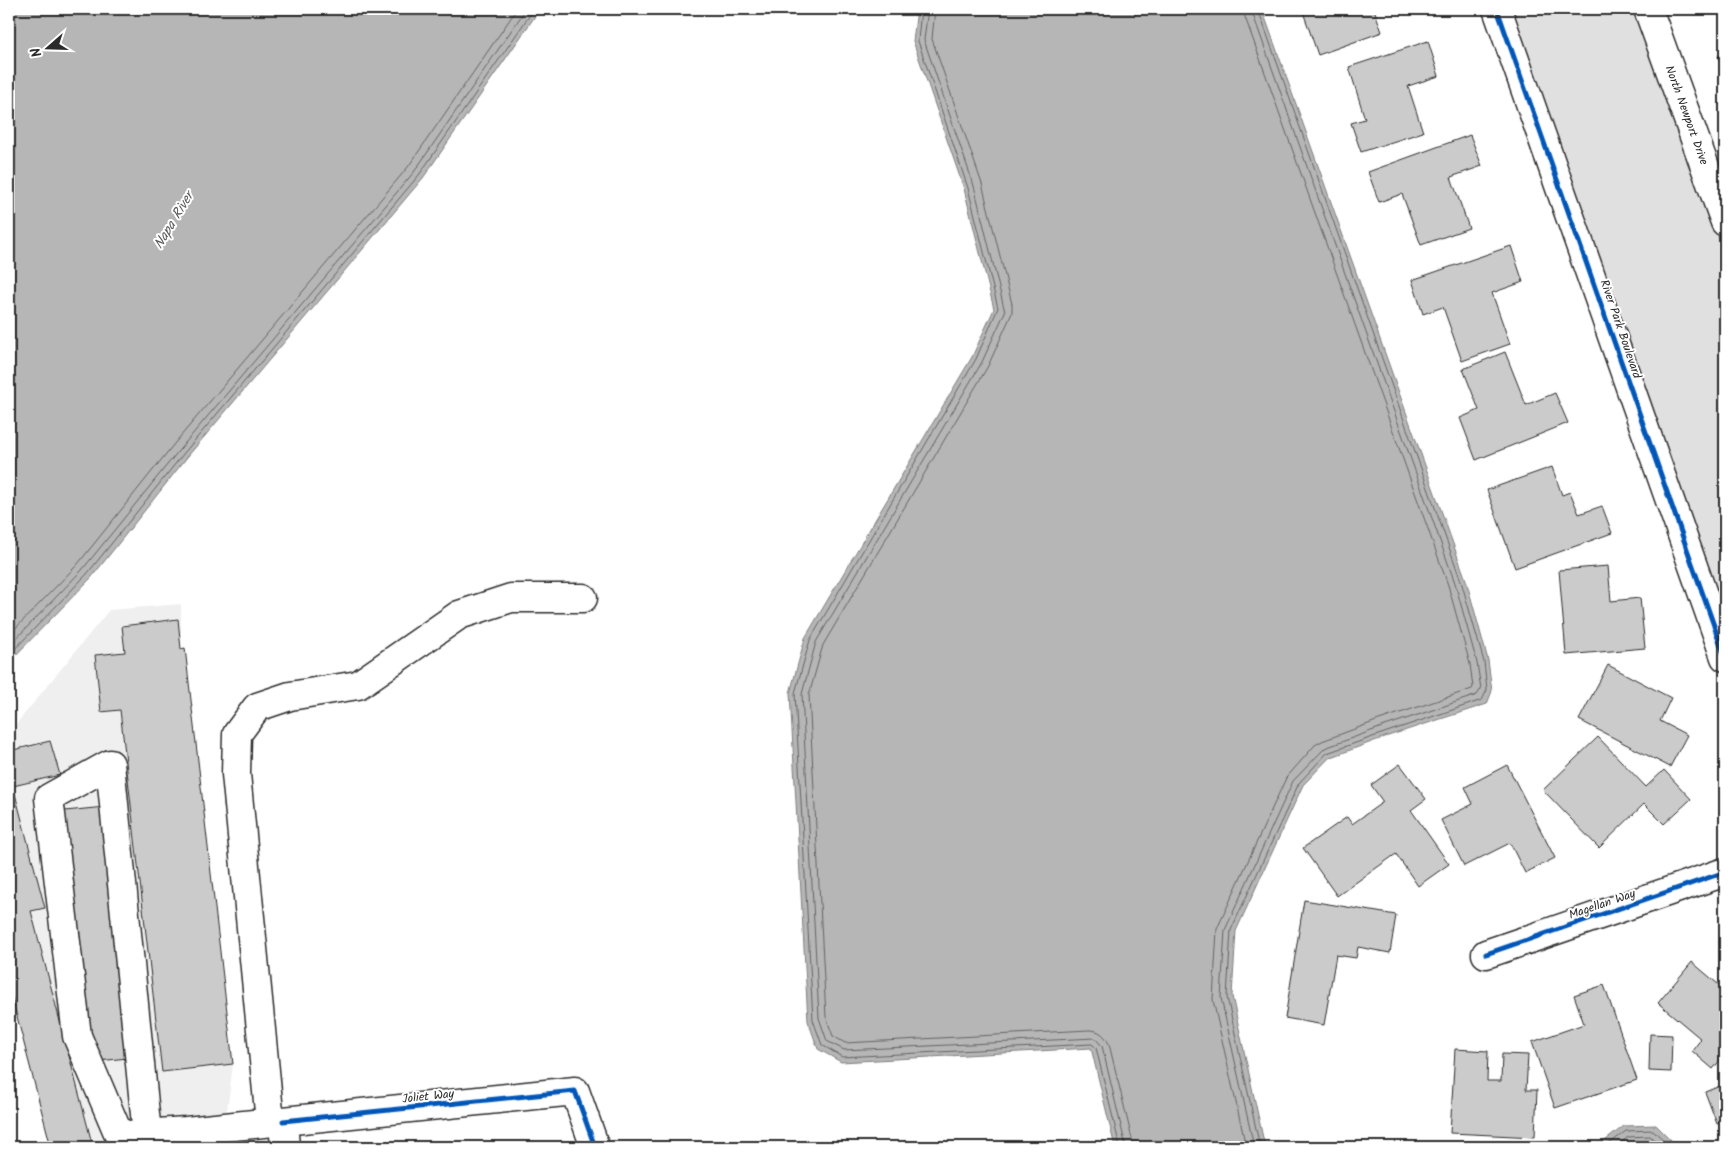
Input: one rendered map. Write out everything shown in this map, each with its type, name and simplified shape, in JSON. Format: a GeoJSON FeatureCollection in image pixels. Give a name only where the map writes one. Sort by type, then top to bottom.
{"type":"FeatureCollection","features":[{"type":"Feature","properties":{"kind":"street","name":"River Park Boulevard"},"geometry":{"type":"LineString","coordinates":[[1497,9],[1725,657]]}},
{"type":"Feature","properties":{"kind":"street","name":"North Newport Drive"},"geometry":{"type":"LineString","coordinates":[[1648,9],[1725,222]]}},
{"type":"Feature","properties":{"kind":"street"},"geometry":{"type":"LineString","coordinates":[[279,1130],[236,774],[237,734],[258,708],[290,696],[358,685],[459,615],[511,598],[583,598]]}},
{"type":"Feature","properties":{"kind":"street"},"geometry":{"type":"LineString","coordinates":[[120,1141],[77,1036],[49,798],[110,764],[147,1134]]}},
{"type":"Feature","properties":{"kind":"street","name":"Magellan Way"},"geometry":{"type":"LineString","coordinates":[[1486,954],[1725,872]]}},
{"type":"Feature","properties":{"kind":"street","name":"Joliet Way"},"geometry":{"type":"LineString","coordinates":[[120,1141],[147,1134],[279,1130],[574,1091],[595,1147]]}},
{"type":"Feature","properties":{"kind":"shaded area"},"geometry":{"type":"Polygon","coordinates":[[[1497,9],[1648,9],[1725,222],[1725,657],[1497,9]]]}},
{"type":"Feature","properties":{"kind":"shaded area"},"geometry":{"type":"Polygon","coordinates":[[[181,604],[181,649],[233,1064],[225,1127],[225,1147],[51,1147],[9,986],[9,733],[109,610],[181,604]]]}},
{"type":"Feature","properties":{"kind":"water","name":"Napa River"},"geometry":{"type":"Polygon","coordinates":[[[9,9],[540,9],[423,178],[188,456],[91,578],[9,662],[9,9]]]}},
{"type":"Feature","properties":{"kind":"water"},"geometry":{"type":"Polygon","coordinates":[[[917,9],[1262,9],[1466,580],[1488,660],[1492,691],[1487,704],[1385,737],[1329,758],[1303,785],[1236,931],[1232,996],[1265,1147],[1115,1147],[1091,1048],[841,1062],[818,1049],[808,1021],[790,693],[805,638],[972,357],[994,309],[964,189],[913,41],[917,9]]]}},
{"type":"Feature","properties":{"kind":"water"},"geometry":{"type":"Polygon","coordinates":[[[1656,1125],[1678,1147],[1597,1147],[1624,1126],[1656,1125]]]}},
{"type":"Feature","properties":{"kind":"building"},"geometry":{"type":"Polygon","coordinates":[[[1302,9],[1374,9],[1382,32],[1318,55],[1302,9]]]}},
{"type":"Feature","properties":{"kind":"building"},"geometry":{"type":"Polygon","coordinates":[[[1707,9],[1724,9],[1709,14],[1707,9]]]}},
{"type":"Feature","properties":{"kind":"building"},"geometry":{"type":"Polygon","coordinates":[[[1428,41],[1439,76],[1408,86],[1423,132],[1361,152],[1351,123],[1365,119],[1349,67],[1428,41]]]}},
{"type":"Feature","properties":{"kind":"building"},"geometry":{"type":"Polygon","coordinates":[[[1725,53],[1725,75],[1718,56],[1725,53]]]}},
{"type":"Feature","properties":{"kind":"building"},"geometry":{"type":"Polygon","coordinates":[[[1470,135],[1482,166],[1451,177],[1469,228],[1421,245],[1402,194],[1379,202],[1368,172],[1470,135]]]}},
{"type":"Feature","properties":{"kind":"building"},"geometry":{"type":"Polygon","coordinates":[[[1511,246],[1523,282],[1492,293],[1510,344],[1462,361],[1443,307],[1423,314],[1412,280],[1511,246]]]}},
{"type":"Feature","properties":{"kind":"building"},"geometry":{"type":"Polygon","coordinates":[[[1505,352],[1526,405],[1555,393],[1568,423],[1476,460],[1460,418],[1479,410],[1463,369],[1505,352]]]}},
{"type":"Feature","properties":{"kind":"building"},"geometry":{"type":"Polygon","coordinates":[[[1552,467],[1562,495],[1570,492],[1579,514],[1602,506],[1612,533],[1515,568],[1487,490],[1552,467]]]}},
{"type":"Feature","properties":{"kind":"building"},"geometry":{"type":"Polygon","coordinates":[[[1608,566],[1611,601],[1640,598],[1645,648],[1566,655],[1559,570],[1608,566]]]}},
{"type":"Feature","properties":{"kind":"building"},"geometry":{"type":"Polygon","coordinates":[[[178,619],[181,649],[185,648],[233,1064],[162,1072],[120,710],[101,712],[95,655],[125,652],[122,626],[178,619]]]}},
{"type":"Feature","properties":{"kind":"building"},"geometry":{"type":"Polygon","coordinates":[[[1608,665],[1671,698],[1660,721],[1687,735],[1670,767],[1579,720],[1608,665]]]}},
{"type":"Feature","properties":{"kind":"building"},"geometry":{"type":"Polygon","coordinates":[[[1598,737],[1646,787],[1664,770],[1691,799],[1664,824],[1644,804],[1599,848],[1543,790],[1598,737]]]}},
{"type":"Feature","properties":{"kind":"building"},"geometry":{"type":"Polygon","coordinates":[[[50,741],[60,775],[13,786],[45,908],[31,911],[93,1147],[51,1147],[9,986],[9,751],[50,741]]]}},
{"type":"Feature","properties":{"kind":"building"},"geometry":{"type":"Polygon","coordinates":[[[1400,764],[1426,799],[1411,810],[1449,864],[1418,886],[1396,854],[1337,896],[1303,848],[1347,817],[1352,824],[1383,802],[1371,785],[1400,764]]]}},
{"type":"Feature","properties":{"kind":"building"},"geometry":{"type":"Polygon","coordinates":[[[1507,765],[1555,858],[1525,873],[1510,843],[1464,866],[1441,820],[1473,804],[1465,787],[1507,765]]]}},
{"type":"Feature","properties":{"kind":"building"},"geometry":{"type":"Polygon","coordinates":[[[105,807],[128,1058],[88,1062],[65,811],[105,807]]]}},
{"type":"Feature","properties":{"kind":"building"},"geometry":{"type":"Polygon","coordinates":[[[1304,900],[1396,915],[1390,953],[1358,947],[1356,958],[1336,955],[1324,1025],[1285,1018],[1304,900]]]}},
{"type":"Feature","properties":{"kind":"building"},"geometry":{"type":"Polygon","coordinates":[[[1692,962],[1725,990],[1725,1054],[1713,1069],[1692,1051],[1701,1039],[1658,1003],[1692,962]]]}},
{"type":"Feature","properties":{"kind":"building"},"geometry":{"type":"Polygon","coordinates":[[[1604,985],[1637,1080],[1555,1108],[1532,1042],[1584,1024],[1574,995],[1604,985]]]}},
{"type":"Feature","properties":{"kind":"building"},"geometry":{"type":"Polygon","coordinates":[[[1650,1034],[1672,1035],[1671,1072],[1649,1071],[1650,1034]]]}},
{"type":"Feature","properties":{"kind":"building"},"geometry":{"type":"Polygon","coordinates":[[[1455,1049],[1488,1051],[1487,1081],[1501,1081],[1502,1054],[1528,1055],[1526,1090],[1537,1090],[1535,1137],[1450,1133],[1455,1049]]]}},
{"type":"Feature","properties":{"kind":"building"},"geometry":{"type":"Polygon","coordinates":[[[1725,1084],[1725,1122],[1717,1124],[1705,1092],[1725,1084]]]}},
{"type":"Feature","properties":{"kind":"cycle path"},"geometry":{"type":"LineString","coordinates":[[1497,9],[1725,657]]}},
{"type":"Feature","properties":{"kind":"cycle path"},"geometry":{"type":"LineString","coordinates":[[1486,954],[1725,872]]}},
{"type":"Feature","properties":{"kind":"cycle path"},"geometry":{"type":"LineString","coordinates":[[283,1121],[575,1091],[595,1147]]}}]}
